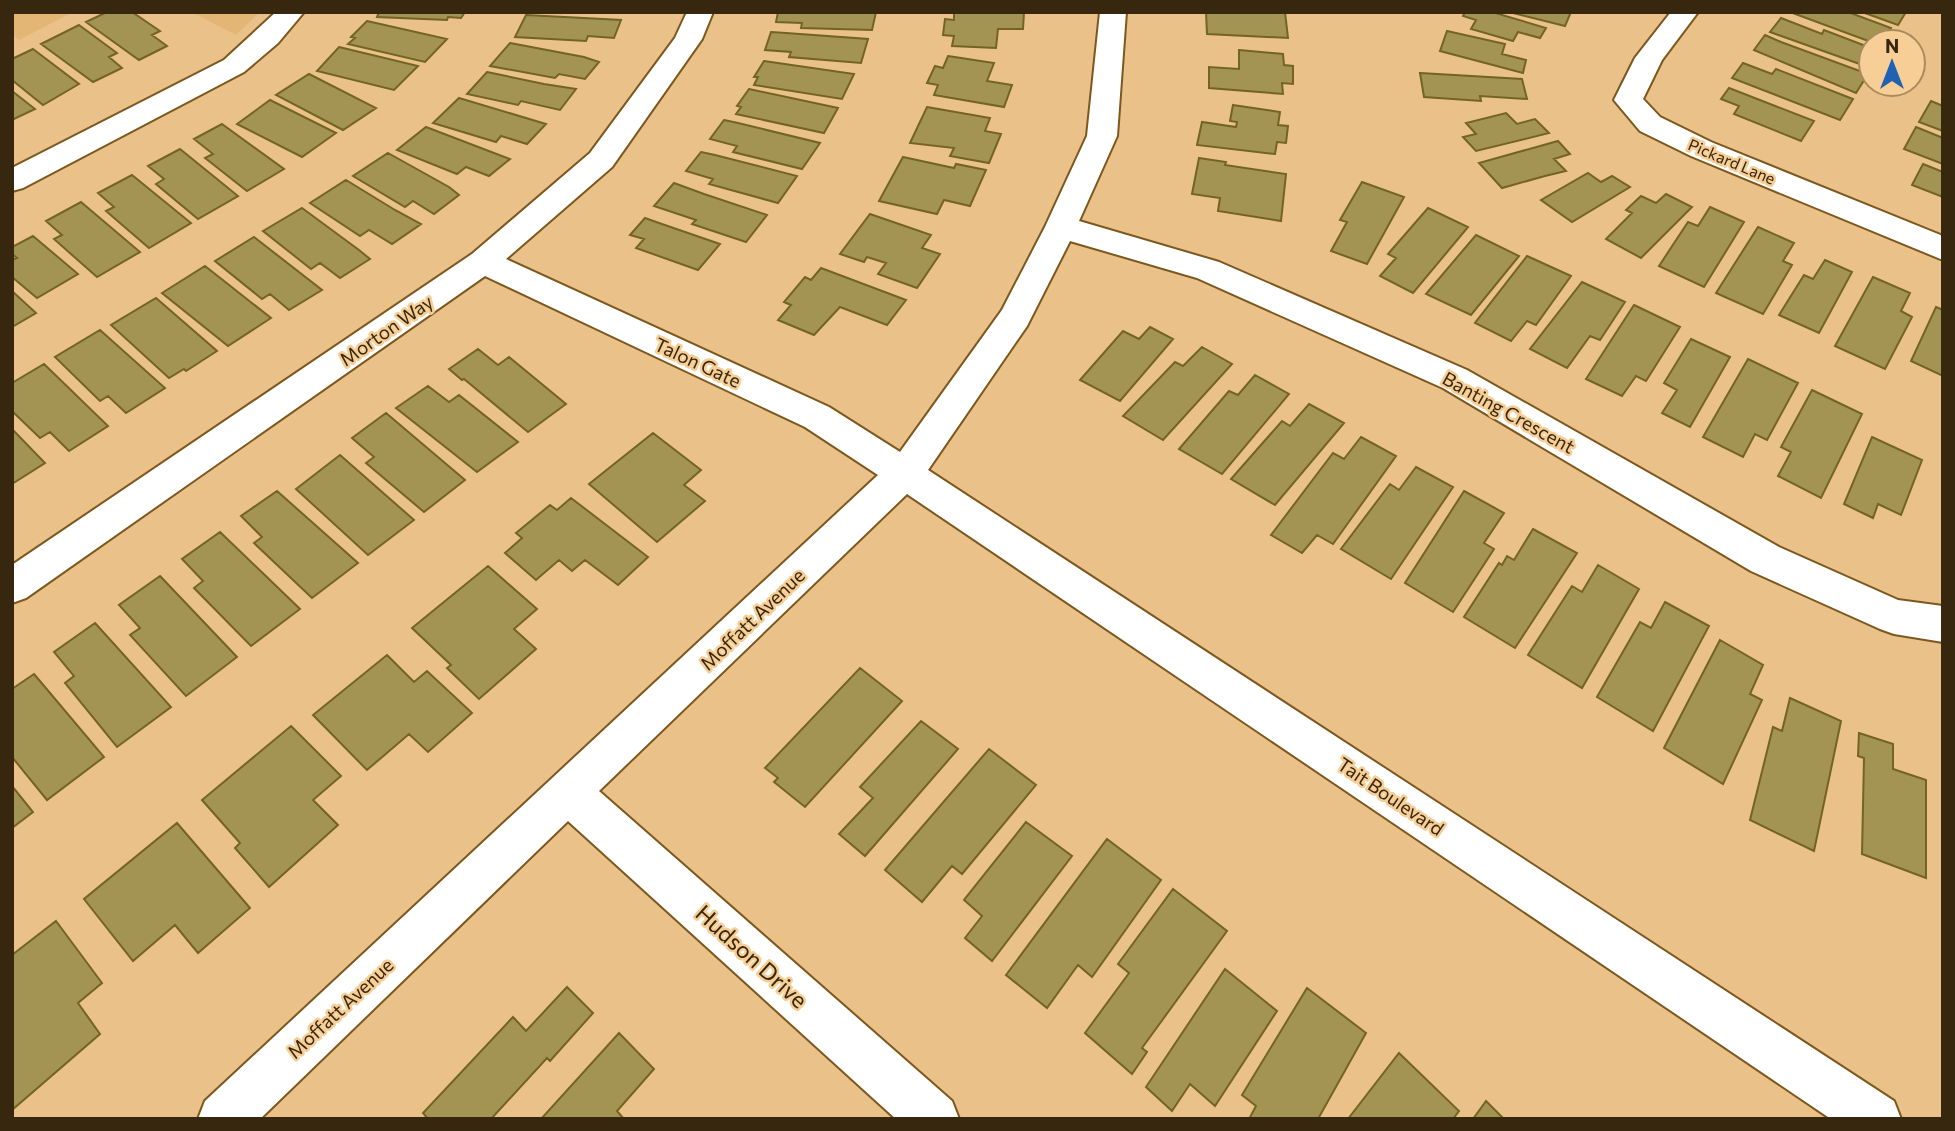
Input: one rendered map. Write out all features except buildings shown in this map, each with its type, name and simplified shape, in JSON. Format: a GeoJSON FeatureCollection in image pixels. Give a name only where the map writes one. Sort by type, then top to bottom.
{"type":"FeatureCollection","features":[{"type":"Feature","properties":{"kind":"street"},"geometry":{"type":"LineString","coordinates":[[12,181],[234,65],[268,37],[291,12]]}},
{"type":"Feature","properties":{"kind":"street","name":"Morton Way"},"geometry":{"type":"LineString","coordinates":[[12,586],[483,262],[601,160],[681,50],[700,12]]}},
{"type":"Feature","properties":{"kind":"street","name":"Moffatt Avenue"},"geometry":{"type":"LineString","coordinates":[[223,1119],[906,472],[1015,317],[1062,227],[1102,136],[1113,12]]}},
{"type":"Feature","properties":{"kind":"street","name":"Pickard Lane"},"geometry":{"type":"LineString","coordinates":[[1685,12],[1649,58],[1628,100],[1650,124],[1701,149],[1943,249]]}},
{"type":"Feature","properties":{"kind":"street","name":"Banting Crescent"},"geometry":{"type":"LineString","coordinates":[[1062,227],[1208,270],[1455,379],[1765,559],[1894,617],[1943,624]]}},
{"type":"Feature","properties":{"kind":"street","name":"Talon Gate"},"geometry":{"type":"LineString","coordinates":[[483,262],[817,418],[906,472]]}},
{"type":"Feature","properties":{"kind":"street","name":"Tait Boulevard"},"geometry":{"type":"LineString","coordinates":[[906,472],[1876,1119]]}},
{"type":"Feature","properties":{"kind":"street","name":"Hudson Drive"},"geometry":{"type":"LineString","coordinates":[[569,793],[934,1119]]}},
{"type":"Feature","properties":{"kind":"shaded area"},"geometry":{"type":"Polygon","coordinates":[[[12,12],[73,12],[19,40],[12,34],[12,12]]]}},
{"type":"Feature","properties":{"kind":"shaded area"},"geometry":{"type":"Polygon","coordinates":[[[191,12],[260,12],[236,35],[191,12]]]}}]}
